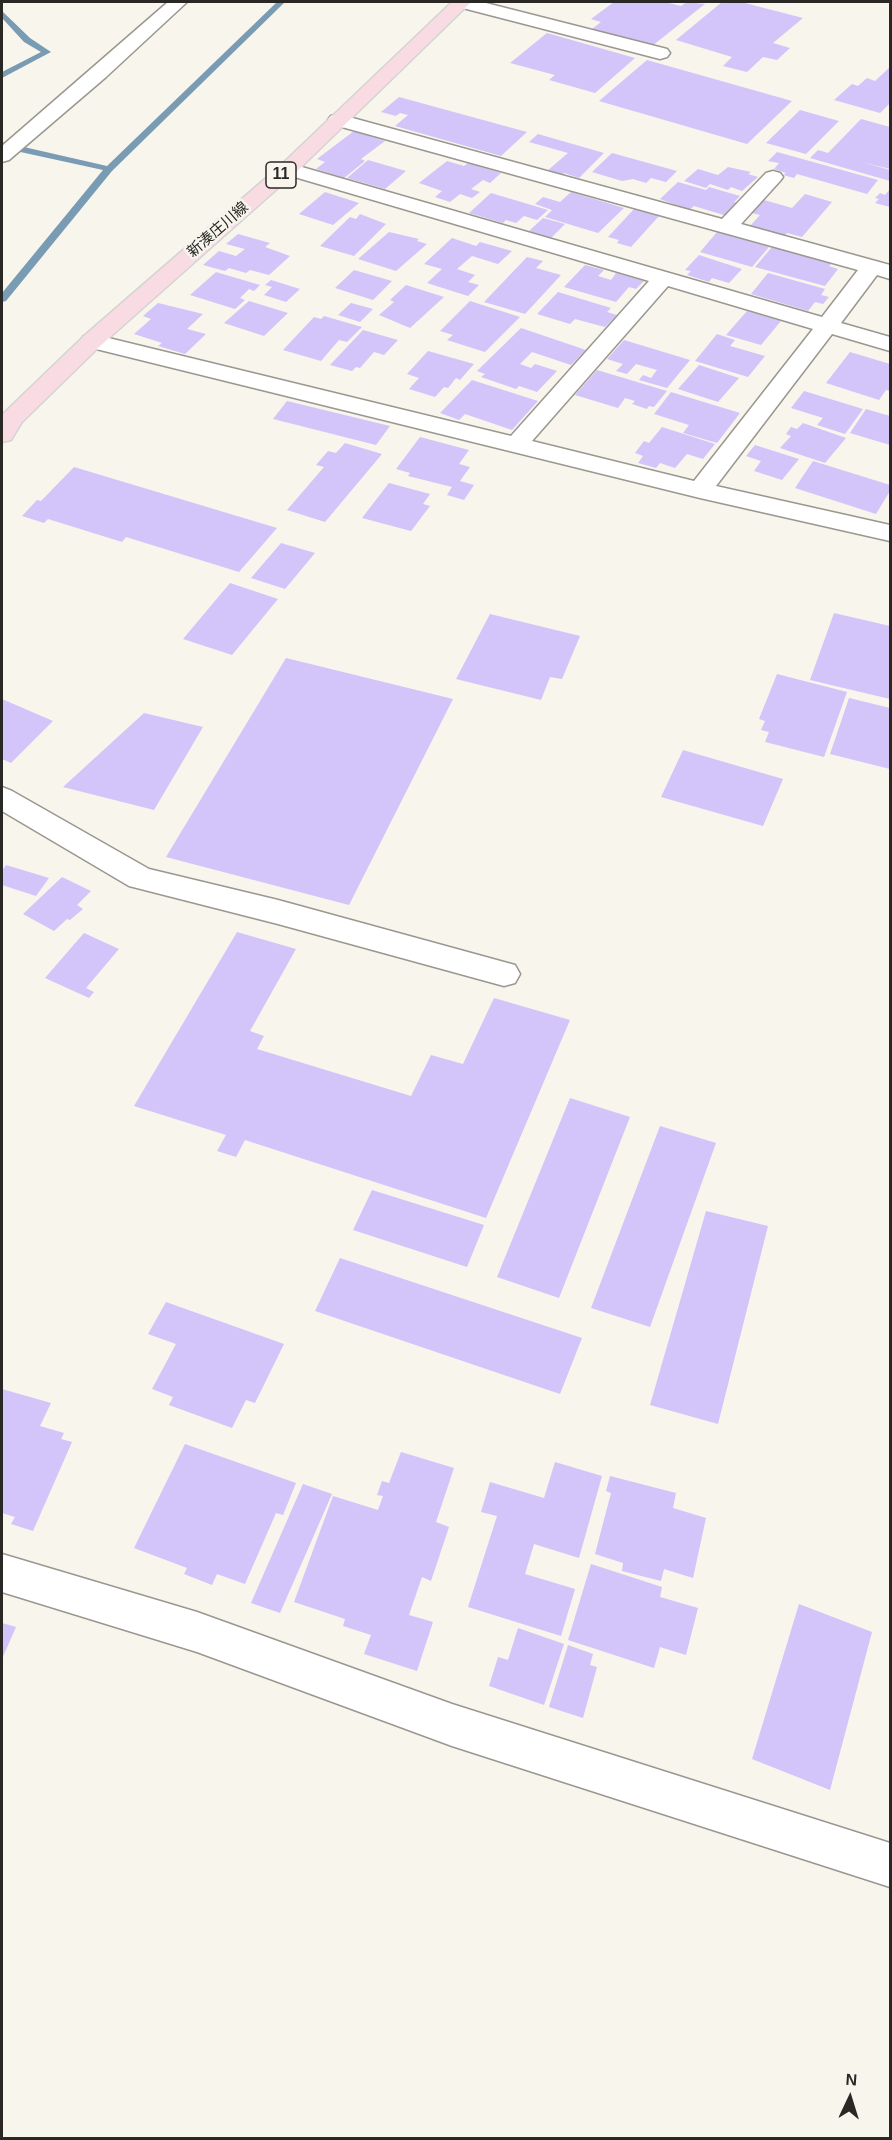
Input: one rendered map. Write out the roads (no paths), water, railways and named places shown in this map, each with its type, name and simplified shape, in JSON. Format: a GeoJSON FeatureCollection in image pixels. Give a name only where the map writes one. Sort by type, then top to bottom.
{"type":"FeatureCollection","features":[{"type":"Feature","properties":{"kind":"main road","name":"新湊庄川線"},"geometry":{"type":"LineString","coordinates":[[2,435],[13,418],[92,341],[288,169],[462,2]]}},
{"type":"Feature","properties":{"kind":"street"},"geometry":{"type":"LineString","coordinates":[[2,156],[178,2]]}},
{"type":"Feature","properties":{"kind":"street"},"geometry":{"type":"LineString","coordinates":[[462,2],[660,53]]}},
{"type":"Feature","properties":{"kind":"street"},"geometry":{"type":"LineString","coordinates":[[338,120],[881,270],[826,326],[700,490]]}},
{"type":"Feature","properties":{"kind":"street"},"geometry":{"type":"LineString","coordinates":[[288,169],[891,344]]}},
{"type":"Feature","properties":{"kind":"street"},"geometry":{"type":"LineString","coordinates":[[727,227],[773,177]]}},
{"type":"Feature","properties":{"kind":"street"},"geometry":{"type":"LineString","coordinates":[[516,445],[663,278]]}},
{"type":"Feature","properties":{"kind":"street"},"geometry":{"type":"LineString","coordinates":[[92,341],[700,490],[888,528]]}},
{"type":"Feature","properties":{"kind":"street"},"geometry":{"type":"LineString","coordinates":[[2,798],[140,878],[278,912],[504,974]]}},
{"type":"Feature","properties":{"kind":"street"},"geometry":{"type":"LineString","coordinates":[[2,1573],[197,1632],[452,1725],[891,1865]]}},
{"type":"Feature","properties":{"kind":"waterway"},"geometry":{"type":"LineString","coordinates":[[109,169],[281,2]]}},
{"type":"Feature","properties":{"kind":"waterway"},"geometry":{"type":"LineString","coordinates":[[2,14],[27,40],[47,52],[2,75]]}},
{"type":"Feature","properties":{"kind":"waterway"},"geometry":{"type":"LineString","coordinates":[[2,145],[109,169]]}},
{"type":"Feature","properties":{"kind":"waterway"},"geometry":{"type":"LineString","coordinates":[[2,299],[109,169]]}}]}
